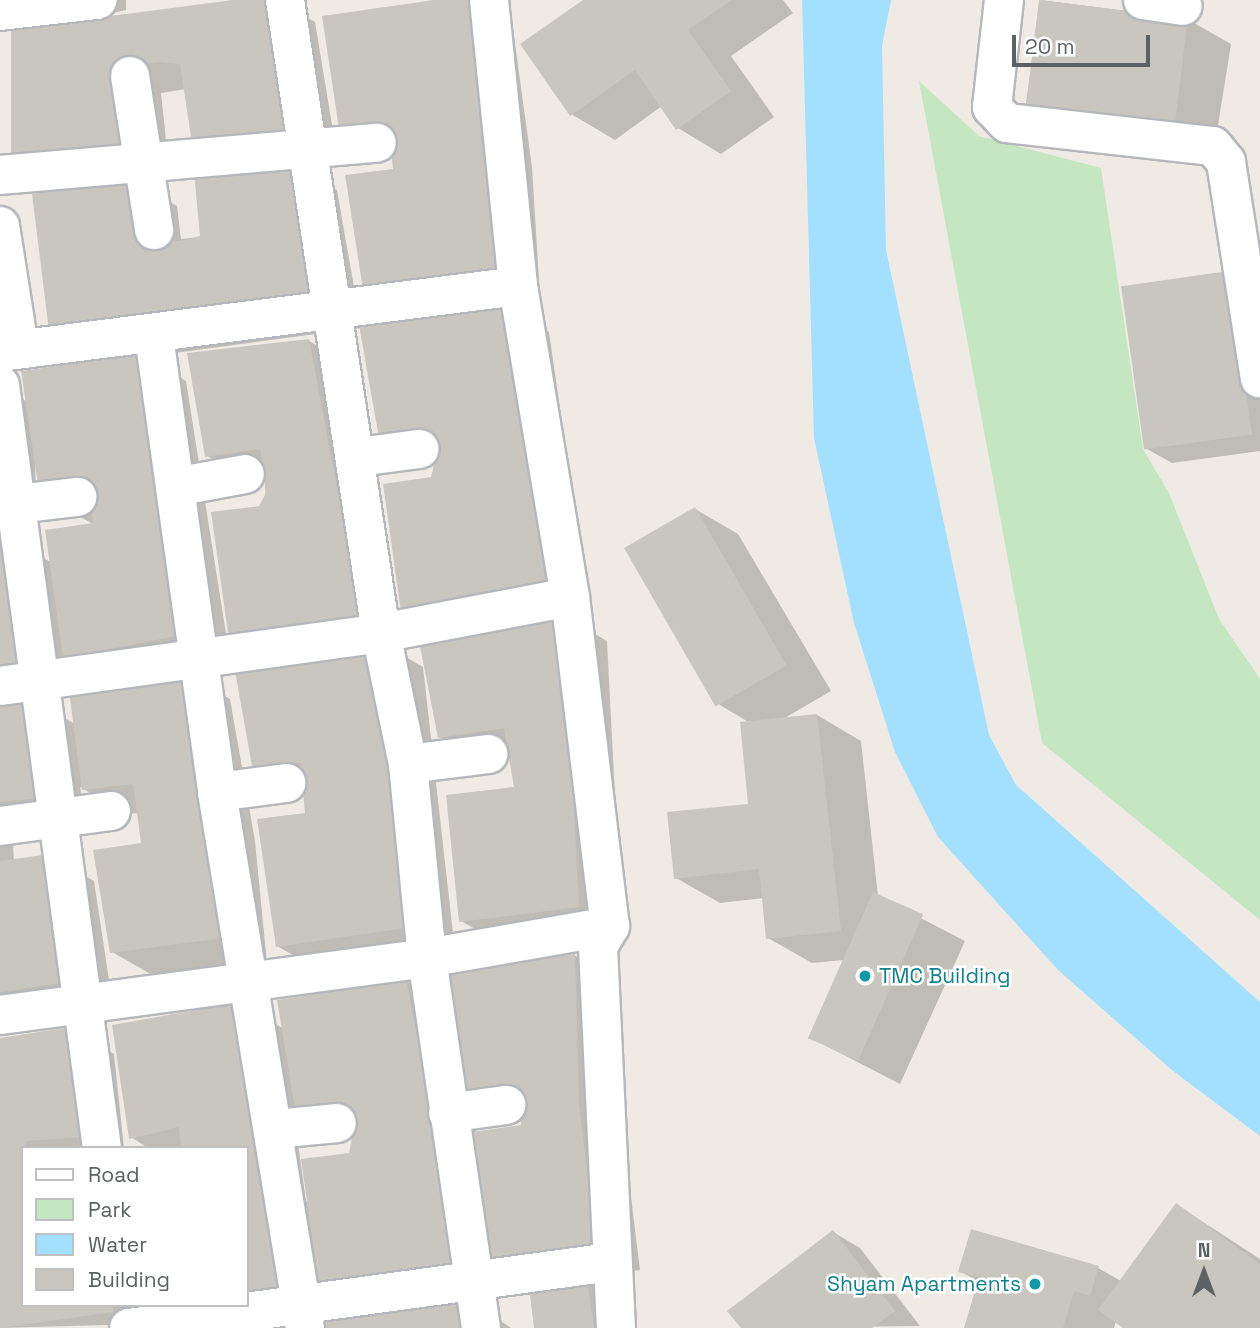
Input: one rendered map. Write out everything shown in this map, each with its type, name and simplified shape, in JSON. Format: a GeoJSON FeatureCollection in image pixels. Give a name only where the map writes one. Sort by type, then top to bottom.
{"type":"FeatureCollection","features":[{"type":"Feature","properties":{"kind":"street"},"geometry":{"type":"LineString","coordinates":[[0,11],[97,0]]}},
{"type":"Feature","properties":{"kind":"street"},"geometry":{"type":"LineString","coordinates":[[285,0],[333,310],[359,457],[381,633],[408,764],[427,958],[472,1283],[481,1328]]}},
{"type":"Feature","properties":{"kind":"street"},"geometry":{"type":"LineString","coordinates":[[489,0],[518,286],[570,597],[610,926],[598,947],[615,1242],[610,1262],[616,1328]]}},
{"type":"Feature","properties":{"kind":"street"},"geometry":{"type":"LineString","coordinates":[[1004,0],[992,107],[1007,123],[1213,146],[1226,162],[1260,378]]}},
{"type":"Feature","properties":{"kind":"street"},"geometry":{"type":"LineString","coordinates":[[1143,0],[1182,6]]}},
{"type":"Feature","properties":{"kind":"street"},"geometry":{"type":"LineString","coordinates":[[130,76],[154,230]]}},
{"type":"Feature","properties":{"kind":"street"},"geometry":{"type":"LineString","coordinates":[[0,175],[309,144],[377,143]]}},
{"type":"Feature","properties":{"kind":"street"},"geometry":{"type":"LineString","coordinates":[[0,226],[9,350],[154,336],[518,286]]}},
{"type":"Feature","properties":{"kind":"street"},"geometry":{"type":"LineString","coordinates":[[154,336],[217,792],[247,983],[275,1129],[302,1315]]}},
{"type":"Feature","properties":{"kind":"street"},"geometry":{"type":"LineString","coordinates":[[0,385],[18,683],[53,817],[102,1146]]}},
{"type":"Feature","properties":{"kind":"street"},"geometry":{"type":"LineString","coordinates":[[359,457],[419,449]]}},
{"type":"Feature","properties":{"kind":"street"},"geometry":{"type":"LineString","coordinates":[[175,486],[245,474]]}},
{"type":"Feature","properties":{"kind":"street"},"geometry":{"type":"LineString","coordinates":[[7,506],[77,497]]}},
{"type":"Feature","properties":{"kind":"street"},"geometry":{"type":"LineString","coordinates":[[18,683],[381,633],[570,597]]}},
{"type":"Feature","properties":{"kind":"street"},"geometry":{"type":"LineString","coordinates":[[408,764],[488,754]]}},
{"type":"Feature","properties":{"kind":"street"},"geometry":{"type":"LineString","coordinates":[[217,792],[286,783]]}},
{"type":"Feature","properties":{"kind":"street"},"geometry":{"type":"LineString","coordinates":[[0,826],[111,811]]}},
{"type":"Feature","properties":{"kind":"street"},"geometry":{"type":"LineString","coordinates":[[0,1015],[427,958],[610,926]]}},
{"type":"Feature","properties":{"kind":"street"},"geometry":{"type":"LineString","coordinates":[[448,1112],[506,1105]]}},
{"type":"Feature","properties":{"kind":"street"},"geometry":{"type":"LineString","coordinates":[[275,1129],[337,1123]]}},
{"type":"Feature","properties":{"kind":"street"},"geometry":{"type":"LineString","coordinates":[[125,1307],[128,1328],[302,1315],[472,1283],[610,1262]]}},
{"type":"Feature","properties":{"kind":"green space"},"geometry":{"type":"Polygon","coordinates":[[[919,81],[979,136],[1101,168],[1143,449],[1169,493],[1219,619],[1260,679],[1260,920],[1042,743],[919,81]]]}},
{"type":"Feature","properties":{"kind":"water"},"geometry":{"type":"Polygon","coordinates":[[[802,0],[891,0],[882,46],[886,250],[989,735],[1016,785],[1260,1002],[1260,1136],[1173,1071],[1058,970],[938,837],[895,752],[854,623],[814,438],[802,0]]]}},
{"type":"Feature","properties":{"kind":"building"},"geometry":{"type":"Polygon","coordinates":[[[233,0],[272,0],[294,130],[191,137],[180,64],[159,62],[118,68],[125,143],[11,160],[11,29],[233,0]]]}},
{"type":"Feature","properties":{"kind":"building"},"geometry":{"type":"Polygon","coordinates":[[[434,0],[469,0],[489,141],[497,271],[363,289],[345,175],[393,169],[388,123],[339,129],[322,16],[434,0]]]}},
{"type":"Feature","properties":{"kind":"building"},"geometry":{"type":"Polygon","coordinates":[[[583,0],[732,0],[688,30],[731,91],[676,130],[635,70],[570,116],[520,44],[583,0]]]}},
{"type":"Feature","properties":{"kind":"building"},"geometry":{"type":"Polygon","coordinates":[[[1039,0],[1188,18],[1174,129],[1025,111],[1039,0]]]}},
{"type":"Feature","properties":{"kind":"building"},"geometry":{"type":"Polygon","coordinates":[[[293,162],[318,303],[50,339],[32,194],[133,178],[141,240],[180,241],[200,236],[194,173],[293,162]]]}},
{"type":"Feature","properties":{"kind":"building"},"geometry":{"type":"Polygon","coordinates":[[[1229,271],[1252,434],[1144,450],[1121,286],[1229,271]]]}},
{"type":"Feature","properties":{"kind":"building"},"geometry":{"type":"Polygon","coordinates":[[[506,305],[547,592],[401,612],[383,484],[431,477],[435,461],[430,433],[379,438],[359,325],[506,305]]]}},
{"type":"Feature","properties":{"kind":"building"},"geometry":{"type":"Polygon","coordinates":[[[309,339],[361,615],[229,640],[211,512],[259,506],[266,493],[260,449],[205,457],[187,353],[309,339]]]}},
{"type":"Feature","properties":{"kind":"building"},"geometry":{"type":"Polygon","coordinates":[[[143,354],[187,634],[63,658],[45,530],[93,523],[88,490],[40,497],[21,371],[143,354]]]}},
{"type":"Feature","properties":{"kind":"building"},"geometry":{"type":"Polygon","coordinates":[[[695,507],[786,665],[715,706],[624,548],[695,507]]]}},
{"type":"Feature","properties":{"kind":"building"},"geometry":{"type":"Polygon","coordinates":[[[7,535],[27,662],[0,666],[0,536],[7,535]]]}},
{"type":"Feature","properties":{"kind":"building"},"geometry":{"type":"Polygon","coordinates":[[[564,614],[579,907],[459,922],[446,795],[514,787],[504,728],[438,738],[418,636],[564,614]]]}},
{"type":"Feature","properties":{"kind":"building"},"geometry":{"type":"Polygon","coordinates":[[[379,639],[411,927],[276,947],[257,819],[305,813],[300,763],[252,766],[233,660],[379,639]]]}},
{"type":"Feature","properties":{"kind":"building"},"geometry":{"type":"Polygon","coordinates":[[[186,671],[223,938],[110,953],[93,850],[141,843],[133,784],[82,790],[69,691],[186,671]]]}},
{"type":"Feature","properties":{"kind":"building"},"geometry":{"type":"Polygon","coordinates":[[[28,695],[42,798],[0,802],[0,699],[28,695]]]}},
{"type":"Feature","properties":{"kind":"building"},"geometry":{"type":"Polygon","coordinates":[[[817,714],[841,931],[766,939],[759,869],[674,879],[667,812],[748,804],[740,722],[817,714]]]}},
{"type":"Feature","properties":{"kind":"building"},"geometry":{"type":"Polygon","coordinates":[[[50,854],[69,982],[0,992],[0,861],[50,854]]]}},
{"type":"Feature","properties":{"kind":"building","name":"TMC Building"},"geometry":{"type":"Polygon","coordinates":[[[873,892],[923,914],[858,1061],[808,1038],[873,892]]]}},
{"type":"Feature","properties":{"kind":"building"},"geometry":{"type":"Polygon","coordinates":[[[575,954],[579,1105],[597,1246],[491,1259],[473,1132],[521,1125],[516,1092],[468,1099],[450,973],[575,954]]]}},
{"type":"Feature","properties":{"kind":"building"},"geometry":{"type":"Polygon","coordinates":[[[406,980],[465,1267],[319,1288],[301,1159],[349,1153],[353,1133],[345,1106],[296,1115],[277,1000],[406,980]]]}},
{"type":"Feature","properties":{"kind":"building"},"geometry":{"type":"Polygon","coordinates":[[[241,1002],[284,1286],[248,1294],[248,1146],[181,1146],[179,1127],[129,1139],[112,1025],[241,1002]]]}},
{"type":"Feature","properties":{"kind":"building"},"geometry":{"type":"Polygon","coordinates":[[[71,1027],[82,1137],[27,1141],[21,1146],[21,1307],[112,1307],[113,1312],[0,1328],[0,1038],[71,1027]]]}},
{"type":"Feature","properties":{"kind":"building"},"geometry":{"type":"Polygon","coordinates":[[[1176,1203],[1260,1264],[1260,1328],[1123,1328],[1098,1310],[1176,1203]]]}},
{"type":"Feature","properties":{"kind":"building","name":"Shyam Apartments"},"geometry":{"type":"Polygon","coordinates":[[[971,1229],[1099,1266],[1090,1296],[1074,1291],[1063,1328],[964,1328],[979,1277],[958,1272],[971,1229]]]}},
{"type":"Feature","properties":{"kind":"building"},"geometry":{"type":"Polygon","coordinates":[[[833,1230],[895,1311],[872,1328],[741,1328],[727,1311],[833,1230]]]}},
{"type":"Feature","properties":{"kind":"building"},"geometry":{"type":"Polygon","coordinates":[[[587,1280],[594,1328],[534,1328],[529,1286],[587,1280]]]}},
{"type":"Feature","properties":{"kind":"building"},"geometry":{"type":"Polygon","coordinates":[[[467,1297],[471,1328],[321,1328],[320,1317],[467,1297]]]}},
{"type":"Feature","properties":{"kind":"place","name":"TMC Building"},"geometry":{"type":"Point","coordinates":[865,976]}},
{"type":"Feature","properties":{"kind":"place","name":"Shyam Apartments"},"geometry":{"type":"Point","coordinates":[1035,1284]}}]}
